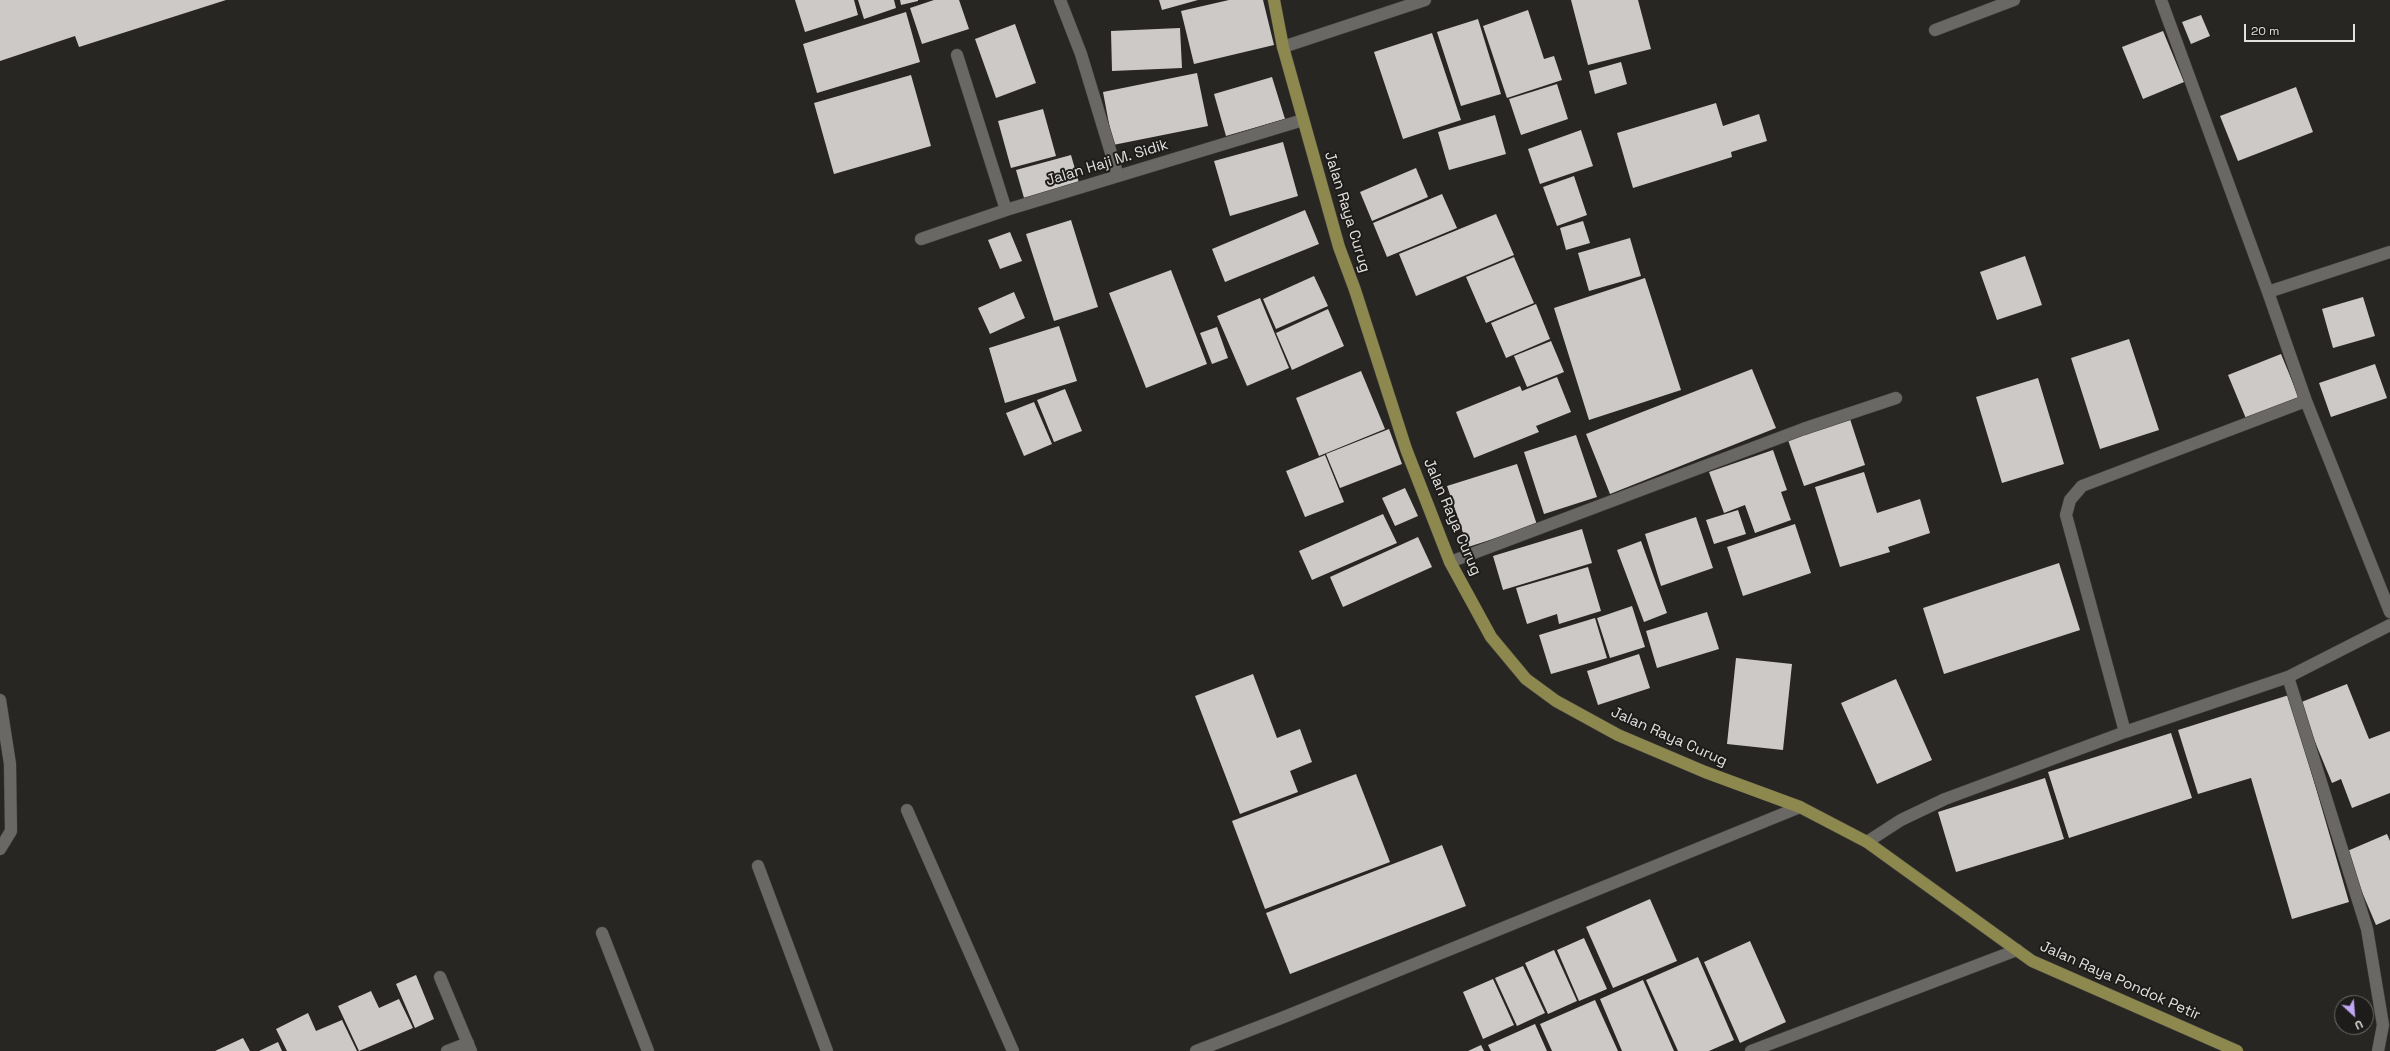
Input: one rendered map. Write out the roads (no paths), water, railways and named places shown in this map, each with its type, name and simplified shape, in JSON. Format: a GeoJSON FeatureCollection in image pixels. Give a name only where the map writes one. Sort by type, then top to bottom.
{"type":"FeatureCollection","features":[{"type":"Feature","properties":{"kind":"main road","name":"Jalan Raya Curug"},"geometry":{"type":"LineString","coordinates":[[1274,0],[1283,48],[1339,247],[1355,290],[1406,449],[1450,562],[1491,637],[1526,679],[1556,701],[1618,735],[1705,772],[1800,807],[1868,842],[1916,879]]}},
{"type":"Feature","properties":{"kind":"main road","name":"Jalan Raya Pondok Petir"},"geometry":{"type":"LineString","coordinates":[[1916,879],[2032,961],[2237,1051]]}},
{"type":"Feature","properties":{"kind":"street"},"geometry":{"type":"LineString","coordinates":[[1060,0],[1080,54],[1118,176]]}},
{"type":"Feature","properties":{"kind":"street"},"geometry":{"type":"LineString","coordinates":[[1283,48],[1425,0]]}},
{"type":"Feature","properties":{"kind":"street"},"geometry":{"type":"LineString","coordinates":[[1935,30],[2014,0]]}},
{"type":"Feature","properties":{"kind":"street"},"geometry":{"type":"LineString","coordinates":[[2161,0],[2268,292],[2306,401],[2390,612]]}},
{"type":"Feature","properties":{"kind":"street"},"geometry":{"type":"LineString","coordinates":[[957,55],[1006,210]]}},
{"type":"Feature","properties":{"kind":"street","name":"Jalan Haji M. Sidik"},"geometry":{"type":"LineString","coordinates":[[920,239],[1006,210],[1303,120]]}},
{"type":"Feature","properties":{"kind":"street"},"geometry":{"type":"LineString","coordinates":[[2268,292],[2390,252]]}},
{"type":"Feature","properties":{"kind":"street"},"geometry":{"type":"LineString","coordinates":[[1450,562],[1803,430],[1896,398]]}},
{"type":"Feature","properties":{"kind":"street"},"geometry":{"type":"LineString","coordinates":[[2125,732],[2066,515],[2070,500],[2082,486],[2306,401]]}},
{"type":"Feature","properties":{"kind":"street"},"geometry":{"type":"LineString","coordinates":[[1868,842],[1901,820],[1945,799],[2125,732],[2288,677],[2390,625]]}},
{"type":"Feature","properties":{"kind":"street"},"geometry":{"type":"LineString","coordinates":[[2288,677],[2367,930],[2383,1025],[2378,1051]]}},
{"type":"Feature","properties":{"kind":"street"},"geometry":{"type":"LineString","coordinates":[[0,700],[10,764],[11,831],[0,849]]}},
{"type":"Feature","properties":{"kind":"street"},"geometry":{"type":"LineString","coordinates":[[1196,1051],[1284,1017],[1800,807]]}},
{"type":"Feature","properties":{"kind":"street"},"geometry":{"type":"LineString","coordinates":[[907,810],[1013,1051]]}},
{"type":"Feature","properties":{"kind":"street"},"geometry":{"type":"LineString","coordinates":[[758,866],[827,1051]]}},
{"type":"Feature","properties":{"kind":"street"},"geometry":{"type":"LineString","coordinates":[[602,933],[648,1051]]}},
{"type":"Feature","properties":{"kind":"street"},"geometry":{"type":"LineString","coordinates":[[1751,1051],[2017,950]]}},
{"type":"Feature","properties":{"kind":"street"},"geometry":{"type":"LineString","coordinates":[[440,977],[469,1047],[447,1051]]}}]}
